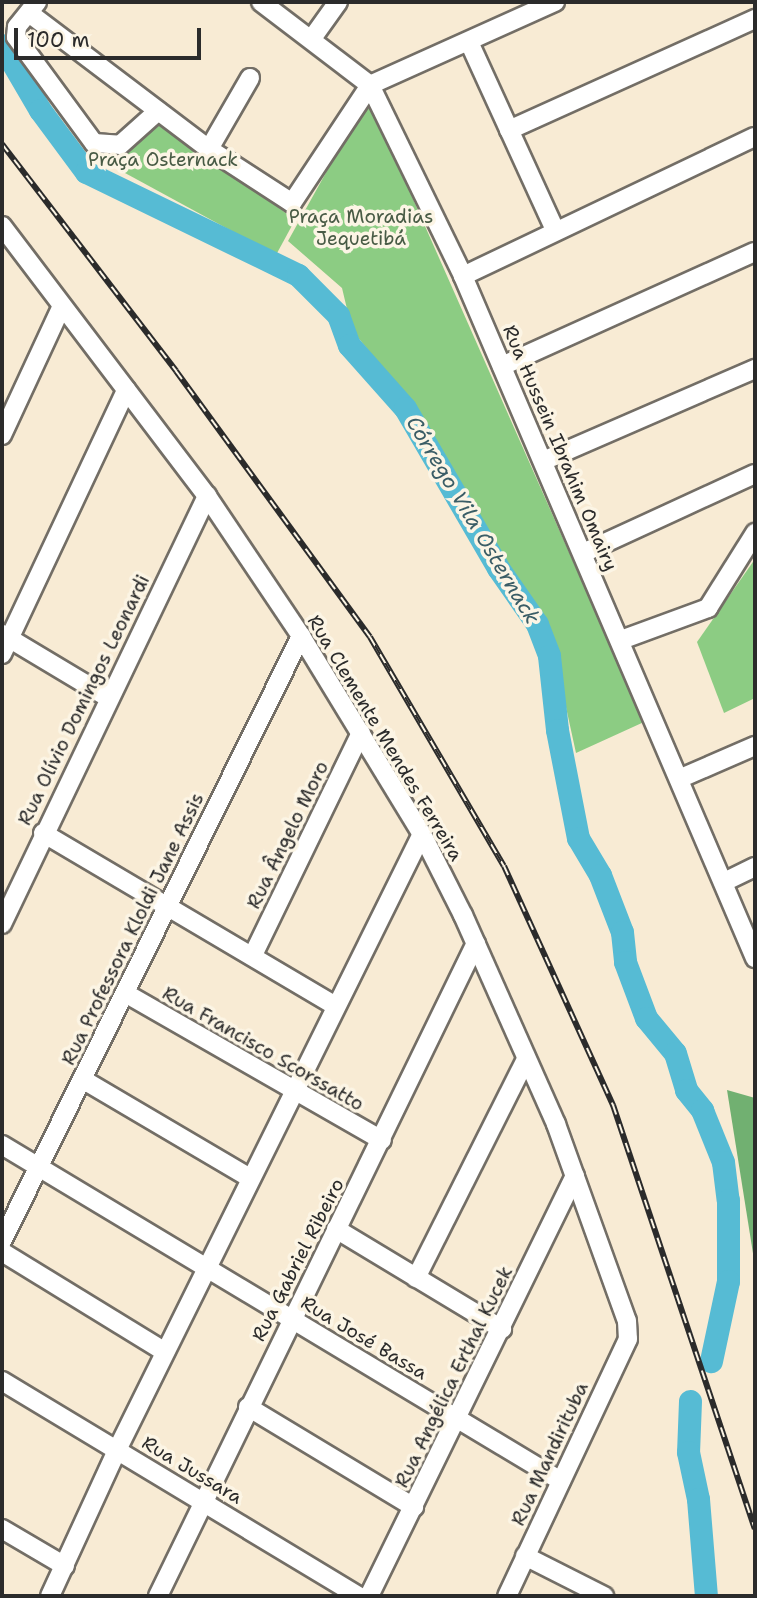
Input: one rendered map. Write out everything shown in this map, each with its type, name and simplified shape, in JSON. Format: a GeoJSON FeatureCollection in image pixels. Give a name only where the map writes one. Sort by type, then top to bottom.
{"type":"FeatureCollection","features":[{"type":"Feature","properties":{"kind":"street","name":"Rua Hussein Ibrahim Omairy"},"geometry":{"type":"LineString","coordinates":[[261,2],[313,37],[370,86],[463,276],[681,778],[755,958]]}},
{"type":"Feature","properties":{"kind":"street"},"geometry":{"type":"LineString","coordinates":[[313,37],[338,2]]}},
{"type":"Feature","properties":{"kind":"street"},"geometry":{"type":"LineString","coordinates":[[158,111],[120,145],[94,143],[16,37],[33,7],[158,111],[209,149],[292,203],[370,86],[555,2]]}},
{"type":"Feature","properties":{"kind":"street"},"geometry":{"type":"LineString","coordinates":[[509,130],[755,19]]}},
{"type":"Feature","properties":{"kind":"street"},"geometry":{"type":"LineString","coordinates":[[469,42],[555,230]]}},
{"type":"Feature","properties":{"kind":"street"},"geometry":{"type":"LineString","coordinates":[[209,149],[250,78]]}},
{"type":"Feature","properties":{"kind":"street"},"geometry":{"type":"LineString","coordinates":[[463,276],[755,136]]}},
{"type":"Feature","properties":{"kind":"street","name":"Rua Clemente Mendes Ferreira"},"geometry":{"type":"LineString","coordinates":[[2,226],[207,496],[301,636],[422,834],[475,943],[575,1176],[628,1330]]}},
{"type":"Feature","properties":{"kind":"street"},"geometry":{"type":"LineString","coordinates":[[502,366],[755,252]]}},
{"type":"Feature","properties":{"kind":"street"},"geometry":{"type":"LineString","coordinates":[[2,435],[62,306]]}},
{"type":"Feature","properties":{"kind":"street"},"geometry":{"type":"LineString","coordinates":[[543,461],[755,369]]}},
{"type":"Feature","properties":{"kind":"street"},"geometry":{"type":"LineString","coordinates":[[109,698],[4,642],[126,390]]}},
{"type":"Feature","properties":{"kind":"street"},"geometry":{"type":"LineString","coordinates":[[583,553],[755,474]]}},
{"type":"Feature","properties":{"kind":"street","name":"Rua Olívio Domingos Leonardi"},"geometry":{"type":"LineString","coordinates":[[3,919],[207,496]]}},
{"type":"Feature","properties":{"kind":"street"},"geometry":{"type":"LineString","coordinates":[[621,640],[708,608],[755,533]]}},
{"type":"Feature","properties":{"kind":"street","name":"Rua Professora Kloldi Jane Assis"},"geometry":{"type":"LineString","coordinates":[[2,1241],[301,636]]}},
{"type":"Feature","properties":{"kind":"street","name":"Rua Ângelo Moro"},"geometry":{"type":"LineString","coordinates":[[253,955],[361,733]]}},
{"type":"Feature","properties":{"kind":"street"},"geometry":{"type":"LineString","coordinates":[[681,778],[755,746]]}},
{"type":"Feature","properties":{"kind":"street"},"geometry":{"type":"LineString","coordinates":[[43,833],[169,904],[335,1006]]}},
{"type":"Feature","properties":{"kind":"street"},"geometry":{"type":"LineString","coordinates":[[50,1596],[117,1450],[422,834]]}},
{"type":"Feature","properties":{"kind":"street"},"geometry":{"type":"LineString","coordinates":[[724,882],[755,867]]}},
{"type":"Feature","properties":{"kind":"street","name":"Rua Gabriel Ribeiro"},"geometry":{"type":"LineString","coordinates":[[158,1596],[291,1318],[382,1140],[475,943]]}},
{"type":"Feature","properties":{"kind":"street","name":"Rua Francisco Scorssatto"},"geometry":{"type":"LineString","coordinates":[[125,993],[294,1094],[382,1140]]}},
{"type":"Feature","properties":{"kind":"street"},"geometry":{"type":"LineString","coordinates":[[416,1279],[526,1059]]}},
{"type":"Feature","properties":{"kind":"street"},"geometry":{"type":"LineString","coordinates":[[82,1080],[250,1178]]}},
{"type":"Feature","properties":{"kind":"street","name":"Rua José Bassa"},"geometry":{"type":"LineString","coordinates":[[2,1144],[561,1481]]}},
{"type":"Feature","properties":{"kind":"street","name":"Rua Angélica Erthal Kucek"},"geometry":{"type":"LineString","coordinates":[[369,1596],[575,1176]]}},
{"type":"Feature","properties":{"kind":"street"},"geometry":{"type":"LineString","coordinates":[[336,1229],[502,1329]]}},
{"type":"Feature","properties":{"kind":"street"},"geometry":{"type":"LineString","coordinates":[[2,1252],[165,1352]]}},
{"type":"Feature","properties":{"kind":"street","name":"Rua Mandirituba"},"geometry":{"type":"LineString","coordinates":[[507,1596],[628,1330]]}},
{"type":"Feature","properties":{"kind":"street","name":"Rua Jussara"},"geometry":{"type":"LineString","coordinates":[[2,1381],[359,1596]]}},
{"type":"Feature","properties":{"kind":"street"},"geometry":{"type":"LineString","coordinates":[[248,1407],[414,1507]]}},
{"type":"Feature","properties":{"kind":"street"},"geometry":{"type":"LineString","coordinates":[[2,1529],[65,1566]]}},
{"type":"Feature","properties":{"kind":"street"},"geometry":{"type":"LineString","coordinates":[[525,1556],[604,1596]]}},
{"type":"Feature","properties":{"kind":"green space","name":"Praça Moradias Jequetibá"},"geometry":{"type":"Polygon","coordinates":[[[368,97],[644,722],[576,753],[550,634],[501,558],[414,407],[352,330],[342,288],[288,241],[368,97]]]}},
{"type":"Feature","properties":{"kind":"green space","name":"Praça Osternack"},"geometry":{"type":"Polygon","coordinates":[[[161,119],[295,220],[276,255],[114,167],[161,119]]]}},
{"type":"Feature","properties":{"kind":"green space"},"geometry":{"type":"Polygon","coordinates":[[[755,559],[755,698],[724,713],[697,642],[755,559]]]}},
{"type":"Feature","properties":{"kind":"green space"},"geometry":{"type":"Polygon","coordinates":[[[727,1090],[755,1098],[755,1266],[727,1090]]]}},
{"type":"Feature","properties":{"kind":"waterway","name":"Córrego Vila Osternack"},"geometry":{"type":"LineString","coordinates":[[2,45],[40,110],[86,172],[298,275],[338,315],[349,345],[405,408],[498,568],[537,624],[549,656],[557,730],[578,838],[600,875],[622,932],[625,962],[646,1018],[675,1053],[686,1090],[702,1110],[723,1162],[728,1200],[728,1281],[711,1361]]}},
{"type":"Feature","properties":{"kind":"waterway","name":"Córrego Vila Osternack"},"geometry":{"type":"LineString","coordinates":[[690,1401],[688,1452],[698,1499],[706,1596]]}},
{"type":"Feature","properties":{"kind":"railway"},"geometry":{"type":"LineString","coordinates":[[2,144],[176,371],[370,637],[504,866],[613,1105],[755,1529]]}}]}
